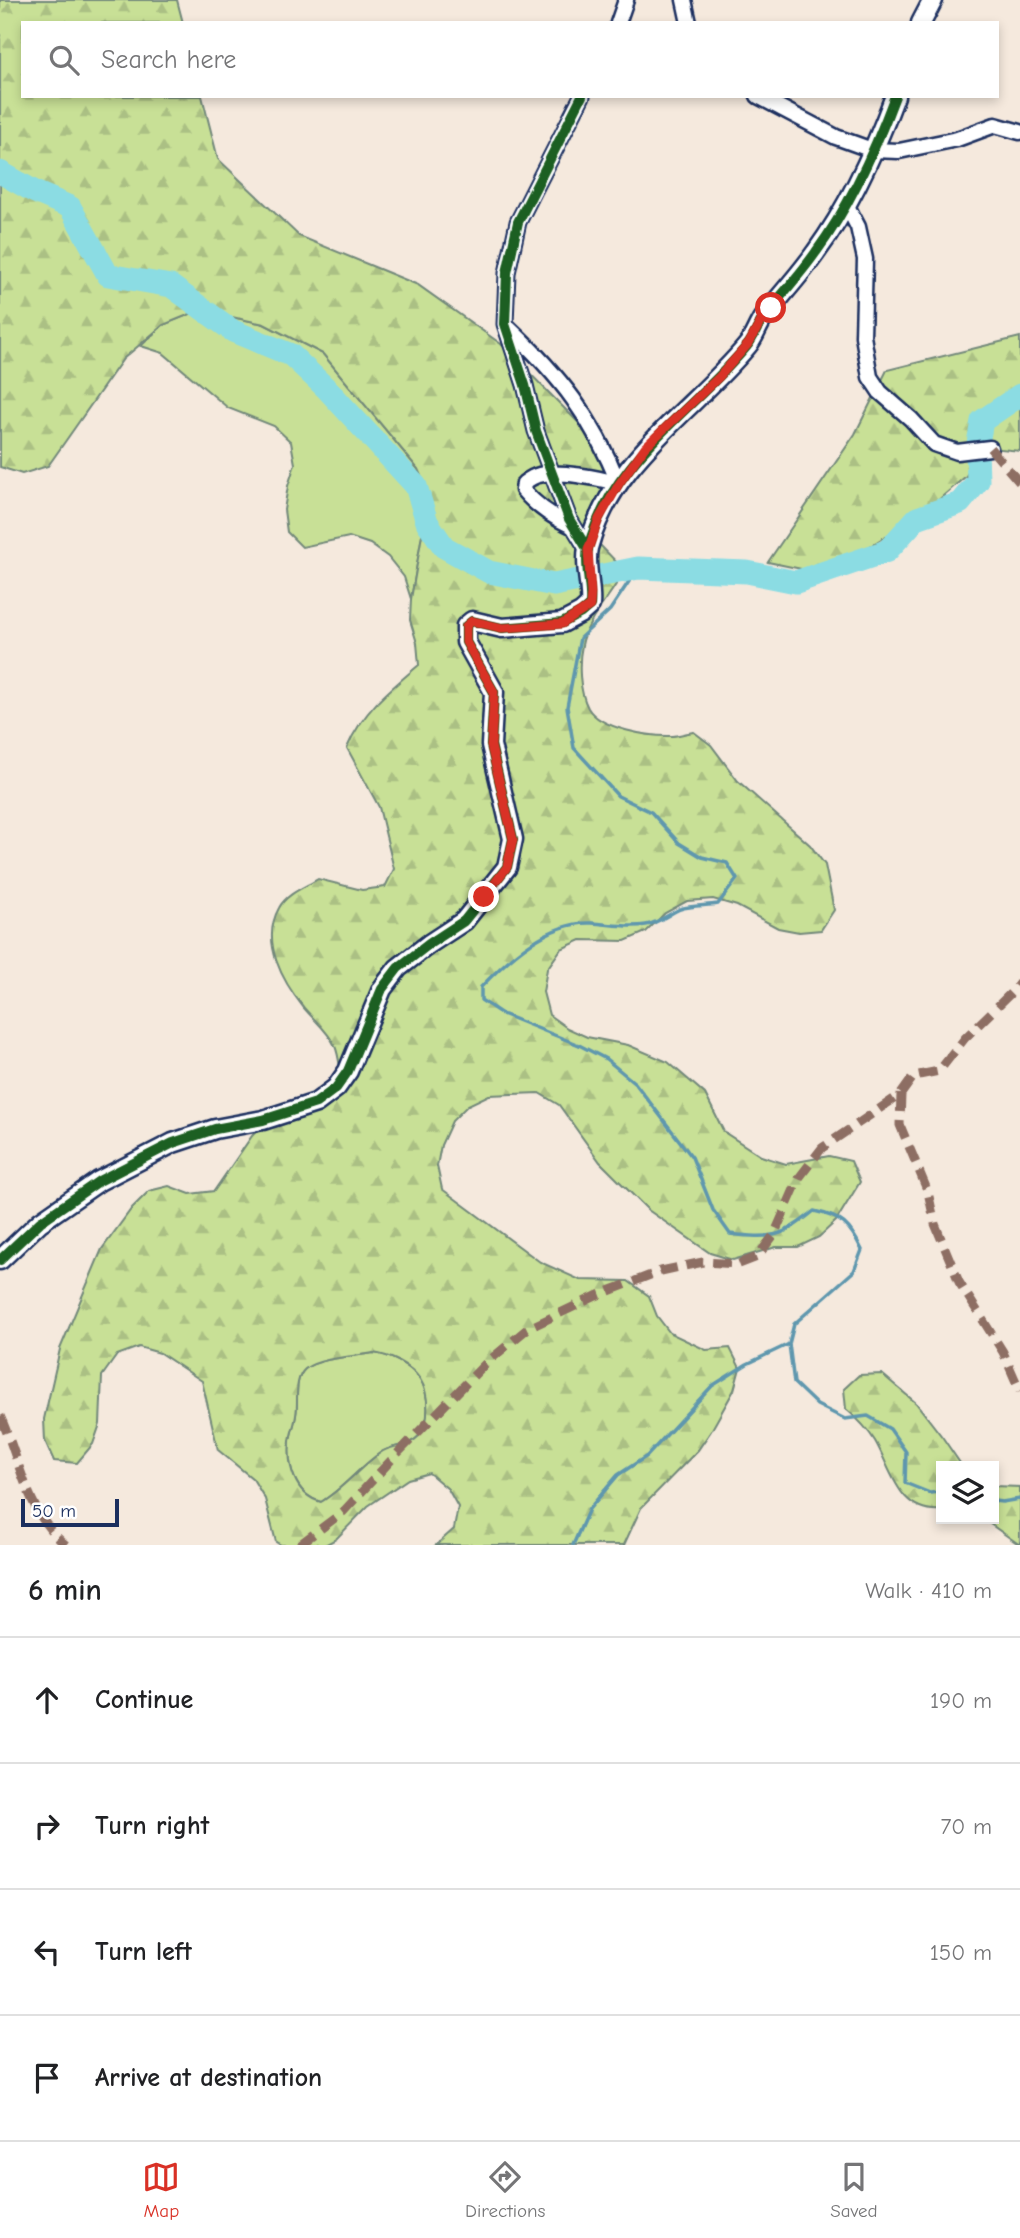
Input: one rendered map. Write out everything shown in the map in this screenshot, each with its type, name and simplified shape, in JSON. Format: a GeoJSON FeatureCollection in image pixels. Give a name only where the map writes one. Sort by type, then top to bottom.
{"type":"FeatureCollection","features":[{"type":"Feature","properties":{"kind":"street"},"geometry":{"type":"LineString","coordinates":[[619,21],[626,0]]}},
{"type":"Feature","properties":{"kind":"street"},"geometry":{"type":"LineString","coordinates":[[684,0],[688,21]]}},
{"type":"Feature","properties":{"kind":"street"},"geometry":{"type":"LineString","coordinates":[[922,21],[933,0]]}},
{"type":"Feature","properties":{"kind":"street"},"geometry":{"type":"LineString","coordinates":[[581,98],[518,222],[507,273],[505,324],[525,385],[536,431],[574,527],[588,550]]}},
{"type":"Feature","properties":{"kind":"street"},"geometry":{"type":"LineString","coordinates":[[762,98],[836,137],[872,150],[899,151],[957,139],[995,125],[1020,132]]}},
{"type":"Feature","properties":{"kind":"street"},"geometry":{"type":"LineString","coordinates":[[0,1259],[40,1222],[99,1181],[173,1143],[215,1129],[263,1120],[316,1103],[336,1088],[348,1071],[382,989],[398,968],[464,921],[507,867],[513,839],[491,746],[494,692],[466,642],[466,626],[472,621],[502,628],[562,624],[590,606],[588,550],[599,519],[619,484],[645,447],[719,377],[749,343],[761,321],[817,252],[846,204],[894,98]]}},
{"type":"Feature","properties":{"kind":"street"},"geometry":{"type":"LineString","coordinates":[[846,204],[858,227],[865,259],[863,336],[870,377],[880,392],[911,419],[933,444],[957,452],[990,449]]}},
{"type":"Feature","properties":{"kind":"street"},"geometry":{"type":"LineString","coordinates":[[505,324],[563,383],[592,427],[619,484]]}},
{"type":"Feature","properties":{"kind":"street"},"geometry":{"type":"LineString","coordinates":[[574,527],[534,504],[523,490],[524,483],[538,475],[553,474],[597,477],[619,484]]}},
{"type":"Feature","properties":{"kind":"green space"},"geometry":{"type":"Polygon","coordinates":[[[0,0],[177,0],[182,21],[21,21],[21,98],[203,98],[218,159],[299,236],[418,285],[501,344],[629,474],[596,525],[599,544],[624,570],[589,625],[582,645],[580,677],[588,708],[603,721],[626,730],[663,736],[694,732],[711,745],[738,781],[810,845],[825,865],[834,910],[821,930],[799,932],[778,928],[737,906],[713,899],[687,901],[665,913],[646,932],[625,941],[581,940],[561,949],[547,969],[543,992],[549,1015],[567,1028],[587,1037],[628,1045],[668,1062],[705,1094],[724,1132],[761,1156],[786,1164],[829,1156],[851,1161],[860,1182],[836,1221],[819,1237],[798,1247],[776,1247],[733,1260],[710,1253],[648,1210],[600,1162],[559,1105],[539,1093],[489,1095],[468,1105],[452,1121],[441,1145],[437,1166],[442,1189],[540,1262],[580,1280],[628,1281],[649,1296],[657,1316],[670,1333],[706,1350],[730,1348],[740,1368],[734,1390],[711,1431],[698,1450],[641,1508],[624,1545],[436,1545],[454,1529],[458,1507],[448,1489],[429,1473],[408,1479],[368,1506],[336,1539],[325,1545],[281,1545],[276,1542],[265,1499],[253,1479],[218,1450],[202,1381],[160,1353],[139,1347],[117,1355],[102,1376],[100,1424],[93,1444],[77,1463],[54,1461],[45,1441],[44,1419],[60,1349],[102,1249],[132,1208],[149,1191],[169,1186],[190,1194],[214,1191],[252,1136],[266,1121],[327,1090],[340,1068],[332,1041],[296,998],[276,961],[272,934],[274,921],[286,899],[318,879],[362,890],[385,887],[394,869],[379,807],[347,748],[368,713],[419,665],[417,643],[410,620],[411,599],[429,494],[418,469],[323,354],[264,324],[200,310],[163,325],[123,359],[48,466],[22,474],[0,467],[0,0]],[[373,1353],[328,1360],[311,1365],[301,1374],[289,1451],[295,1478],[299,1486],[312,1498],[321,1502],[380,1453],[415,1440],[423,1430],[427,1408],[423,1385],[416,1374],[393,1358],[373,1353]]]}},
{"type":"Feature","properties":{"kind":"green space"},"geometry":{"type":"Polygon","coordinates":[[[200,310],[264,324],[323,354],[418,469],[429,494],[411,599],[404,577],[388,557],[370,544],[349,537],[302,547],[287,532],[284,510],[295,464],[291,442],[274,426],[228,408],[163,353],[141,346],[163,325],[200,310]]]}},
{"type":"Feature","properties":{"kind":"green space"},"geometry":{"type":"Polygon","coordinates":[[[1020,337],[1020,451],[981,447],[966,476],[928,509],[856,555],[811,571],[768,562],[855,434],[887,370],[1020,337]]]}},
{"type":"Feature","properties":{"kind":"green space"},"geometry":{"type":"Polygon","coordinates":[[[373,1353],[399,1362],[411,1369],[420,1379],[427,1400],[427,1416],[423,1430],[415,1440],[380,1453],[321,1502],[305,1493],[299,1486],[290,1460],[299,1379],[305,1369],[318,1362],[373,1353]]]}},
{"type":"Feature","properties":{"kind":"green space"},"geometry":{"type":"Polygon","coordinates":[[[882,1374],[916,1403],[959,1461],[936,1461],[936,1510],[915,1505],[906,1497],[898,1488],[872,1436],[846,1409],[844,1389],[859,1375],[882,1374]]]}},
{"type":"Feature","properties":{"kind":"green space"},"geometry":{"type":"Polygon","coordinates":[[[999,1486],[1020,1487],[1020,1545],[990,1524],[999,1524],[999,1486]]]}},
{"type":"Feature","properties":{"kind":"waterway"},"geometry":{"type":"LineString","coordinates":[[0,172],[35,192],[70,207],[108,275],[171,286],[233,331],[291,355],[327,389],[416,486],[427,522],[444,547],[489,572],[554,585],[638,568],[747,572],[796,582],[887,551],[917,518],[960,503],[978,481],[977,449],[982,421],[1020,395]]}},
{"type":"Feature","properties":{"kind":"waterway"},"geometry":{"type":"LineString","coordinates":[[638,568],[610,610],[580,638],[567,707],[574,748],[618,796],[651,812],[679,843],[702,857],[727,863],[737,879],[718,904],[680,909],[650,924],[576,924],[545,935],[517,953],[481,987],[481,1000],[502,1014],[579,1045],[606,1059],[635,1083],[692,1157],[713,1210],[730,1234],[775,1234],[793,1227],[814,1211],[832,1216],[849,1228],[862,1250],[854,1271],[794,1324],[789,1344],[794,1383],[817,1405],[845,1419],[868,1416],[890,1429],[906,1452],[905,1483],[930,1493],[936,1492]]}},
{"type":"Feature","properties":{"kind":"waterway"},"geometry":{"type":"LineString","coordinates":[[573,1545],[589,1509],[618,1475],[647,1456],[712,1386],[747,1364],[789,1344]]}},
{"type":"Feature","properties":{"kind":"waterway"},"geometry":{"type":"LineString","coordinates":[[999,1502],[1020,1499]]}},
{"type":"Feature","properties":{"kind":"marked path"},"geometry":{"type":"LineString","coordinates":[[990,448],[1020,483]]}},
{"type":"Feature","properties":{"kind":"marked path"},"geometry":{"type":"LineString","coordinates":[[299,1545],[343,1512],[485,1364],[527,1329],[596,1296],[661,1271],[703,1262],[739,1264],[757,1257],[774,1235],[799,1178],[822,1148],[901,1094],[914,1076],[939,1071],[965,1038],[1020,982]]}},
{"type":"Feature","properties":{"kind":"marked path"},"geometry":{"type":"LineString","coordinates":[[901,1094],[900,1125],[928,1192],[935,1224],[959,1282],[1003,1352],[1020,1391]]}},
{"type":"Feature","properties":{"kind":"marked path"},"geometry":{"type":"LineString","coordinates":[[0,1416],[33,1502],[53,1533],[66,1545]]}},
{"type":"Feature","properties":{"kind":"cycle path"},"geometry":{"type":"LineString","coordinates":[[581,98],[518,222],[507,273],[505,324],[525,385],[536,431],[569,519],[588,550]]}},
{"type":"Feature","properties":{"kind":"cycle path"},"geometry":{"type":"LineString","coordinates":[[0,1260],[40,1222],[99,1181],[173,1143],[215,1129],[263,1120],[316,1103],[336,1088],[348,1071],[382,989],[398,968],[464,921],[507,867],[513,839],[491,745],[494,692],[466,642],[466,626],[472,621],[502,628],[562,623],[590,605],[588,548],[599,517],[615,488],[656,438],[747,346],[763,318],[816,252],[861,177],[894,98]]}},
{"type":"Feature","properties":{"kind":"route"},"geometry":{"type":"LineString","coordinates":[[484,897],[507,867],[513,839],[491,746],[494,692],[466,642],[466,626],[472,621],[502,628],[562,624],[590,606],[588,550],[599,519],[619,484],[645,447],[719,377],[749,343],[771,308]]}}]}
